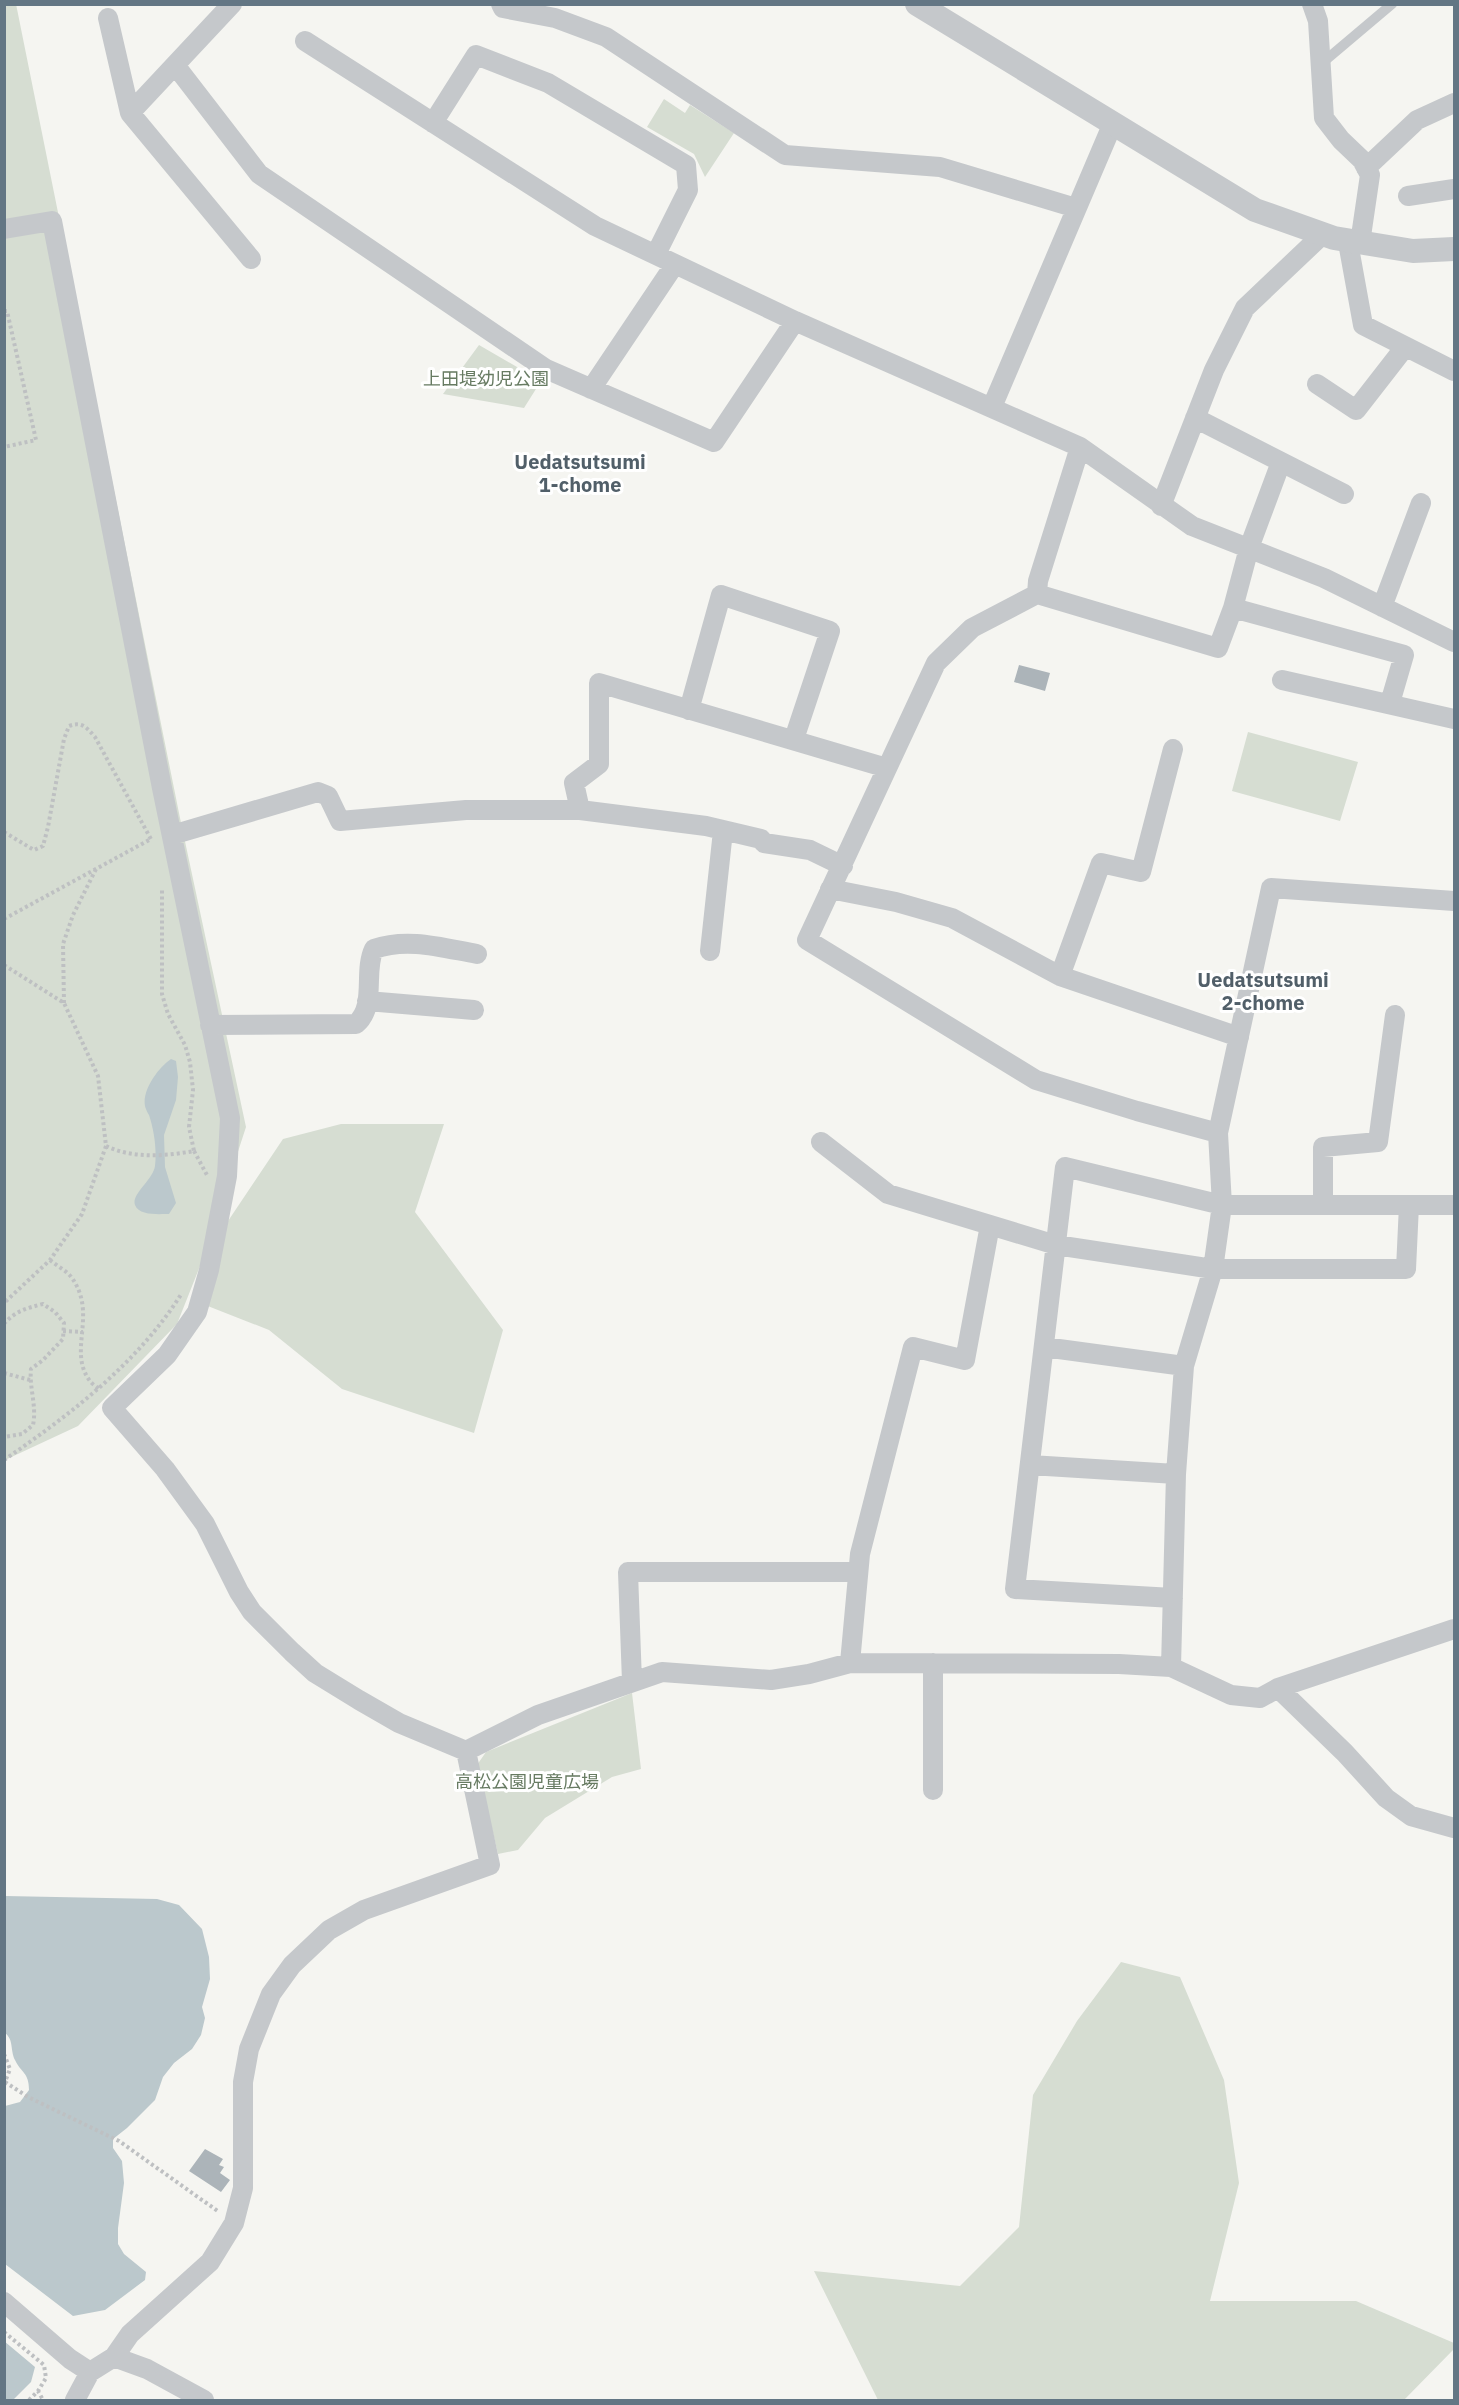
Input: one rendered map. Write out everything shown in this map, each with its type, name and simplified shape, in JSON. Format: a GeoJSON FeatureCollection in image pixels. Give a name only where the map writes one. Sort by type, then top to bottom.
{"type":"FeatureCollection","features":[{"type":"Feature","properties":{"kind":"street"},"geometry":{"type":"LineString","coordinates":[[130,113],[232,4]]}},
{"type":"Feature","properties":{"kind":"street"},"geometry":{"type":"LineString","coordinates":[[501,4],[503,8],[555,18],[606,37],[785,154],[940,167],[1076,208]]}},
{"type":"Feature","properties":{"kind":"street"},"geometry":{"type":"LineString","coordinates":[[917,4],[1255,210],[1354,245],[1413,251],[1455,249]]}},
{"type":"Feature","properties":{"kind":"street"},"geometry":{"type":"LineString","coordinates":[[1310,5],[1318,21],[1324,118],[1341,140],[1362,160],[1370,175],[1354,245],[1363,324],[1455,371]]}},
{"type":"Feature","properties":{"kind":"street"},"geometry":{"type":"LineString","coordinates":[[108,18],[130,113],[251,260]]}},
{"type":"Feature","properties":{"kind":"street"},"geometry":{"type":"LineString","coordinates":[[305,40],[595,226],[795,321],[1080,447],[1192,526],[1324,578],[1455,642]]}},
{"type":"Feature","properties":{"kind":"street"},"geometry":{"type":"LineString","coordinates":[[433,123],[476,55],[548,83],[686,165],[688,190],[656,254]]}},
{"type":"Feature","properties":{"kind":"street"},"geometry":{"type":"LineString","coordinates":[[175,65],[259,174],[546,369],[714,442],[795,321]]}},
{"type":"Feature","properties":{"kind":"street"},"geometry":{"type":"LineString","coordinates":[[1366,168],[1417,120],[1455,103]]}},
{"type":"Feature","properties":{"kind":"street"},"geometry":{"type":"LineString","coordinates":[[992,407],[1113,123]]}},
{"type":"Feature","properties":{"kind":"street"},"geometry":{"type":"LineString","coordinates":[[1408,196],[1455,189]]}},
{"type":"Feature","properties":{"kind":"street"},"geometry":{"type":"LineString","coordinates":[[4,230],[52,220],[164,836],[230,1118],[227,1176],[209,1270],[197,1312],[167,1355],[112,1408],[165,1469],[205,1524],[239,1592],[252,1612],[292,1652],[315,1673],[399,1723],[466,1751],[538,1715],[662,1672],[771,1680],[809,1674],[850,1663],[1171,1666],[1231,1695],[1260,1698],[1278,1688],[1455,1629]]}},
{"type":"Feature","properties":{"kind":"street"},"geometry":{"type":"LineString","coordinates":[[1161,506],[1214,370],[1245,308],[1323,234]]}},
{"type":"Feature","properties":{"kind":"street"},"geometry":{"type":"LineString","coordinates":[[591,389],[675,264]]}},
{"type":"Feature","properties":{"kind":"street"},"geometry":{"type":"LineString","coordinates":[[1317,384],[1356,410],[1405,347]]}},
{"type":"Feature","properties":{"kind":"street"},"geometry":{"type":"LineString","coordinates":[[1195,418],[1344,494]]}},
{"type":"Feature","properties":{"kind":"street"},"geometry":{"type":"LineString","coordinates":[[1036,594],[1038,581],[1080,447]]}},
{"type":"Feature","properties":{"kind":"street"},"geometry":{"type":"LineString","coordinates":[[1218,1134],[1036,1080],[807,940],[936,663],[972,628],[1036,594],[1218,648],[1233,608],[1249,548],[1281,462]]}},
{"type":"Feature","properties":{"kind":"street"},"geometry":{"type":"LineString","coordinates":[[1382,607],[1421,503]]}},
{"type":"Feature","properties":{"kind":"street"},"geometry":{"type":"LineString","coordinates":[[690,710],[721,595],[830,631],[794,739]]}},
{"type":"Feature","properties":{"kind":"street"},"geometry":{"type":"LineString","coordinates":[[1233,608],[1404,656]]}},
{"type":"Feature","properties":{"kind":"street"},"geometry":{"type":"LineString","coordinates":[[1390,703],[1404,656],[1418,624]]}},
{"type":"Feature","properties":{"kind":"street"},"geometry":{"type":"LineString","coordinates":[[1282,680],[1455,719]]}},
{"type":"Feature","properties":{"kind":"street"},"geometry":{"type":"LineString","coordinates":[[580,810],[574,783],[599,764],[599,683],[887,768]]}},
{"type":"Feature","properties":{"kind":"street"},"geometry":{"type":"LineString","coordinates":[[1060,976],[1101,863],[1141,872],[1173,749]]}},
{"type":"Feature","properties":{"kind":"street"},"geometry":{"type":"LineString","coordinates":[[164,836],[318,792],[328,796],[340,821],[466,810],[580,810],[706,826],[761,839],[765,843],[810,850],[843,866]]}},
{"type":"Feature","properties":{"kind":"street"},"geometry":{"type":"LineString","coordinates":[[710,951],[723,831]]}},
{"type":"Feature","properties":{"kind":"street"},"geometry":{"type":"LineString","coordinates":[[1171,1666],[1176,1473],[1184,1366],[1213,1269],[1222,1205],[1218,1134],[1271,888],[1455,901]]}},
{"type":"Feature","properties":{"kind":"street"},"geometry":{"type":"LineString","coordinates":[[830,889],[896,902],[952,918],[1060,976],[1239,1037]]}},
{"type":"Feature","properties":{"kind":"street"},"geometry":{"type":"LineString","coordinates":[[210,1025],[356,1024],[363,1018],[367,1001],[370,957],[374,949],[406,943],[477,954]]}},
{"type":"Feature","properties":{"kind":"street"},"geometry":{"type":"LineString","coordinates":[[367,1001],[474,1010]]}},
{"type":"Feature","properties":{"kind":"street"},"geometry":{"type":"LineString","coordinates":[[1323,1204],[1323,1147],[1378,1142],[1395,1015]]}},
{"type":"Feature","properties":{"kind":"street"},"geometry":{"type":"LineString","coordinates":[[821,1142],[888,1194],[1056,1245],[1213,1269],[1406,1269],[1409,1205]]}},
{"type":"Feature","properties":{"kind":"street"},"geometry":{"type":"LineString","coordinates":[[1173,1598],[1015,1589],[1065,1167],[1222,1205],[1455,1205]]}},
{"type":"Feature","properties":{"kind":"street"},"geometry":{"type":"LineString","coordinates":[[850,1663],[860,1554],[913,1347],[965,1360],[990,1225]]}},
{"type":"Feature","properties":{"kind":"street"},"geometry":{"type":"LineString","coordinates":[[1044,1347],[1184,1366]]}},
{"type":"Feature","properties":{"kind":"street"},"geometry":{"type":"LineString","coordinates":[[1030,1465],[1176,1473]]}},
{"type":"Feature","properties":{"kind":"street"},"geometry":{"type":"LineString","coordinates":[[632,1682],[628,1572],[858,1572]]}},
{"type":"Feature","properties":{"kind":"street"},"geometry":{"type":"LineString","coordinates":[[933,1663],[933,1790]]}},
{"type":"Feature","properties":{"kind":"street"},"geometry":{"type":"LineString","coordinates":[[1278,1688],[1345,1753],[1386,1798],[1411,1816],[1455,1828]]}},
{"type":"Feature","properties":{"kind":"street"},"geometry":{"type":"LineString","coordinates":[[75,2400],[90,2372],[114,2357],[130,2334],[210,2262],[234,2223],[243,2188],[243,2082],[249,2049],[271,1994],[285,1974],[317,1940],[364,1910],[490,1865],[466,1751]]}},
{"type":"Feature","properties":{"kind":"street"},"geometry":{"type":"LineString","coordinates":[[4,2302],[70,2359],[90,2372]]}},
{"type":"Feature","properties":{"kind":"street"},"geometry":{"type":"LineString","coordinates":[[114,2357],[147,2369],[204,2400]]}},
{"type":"Feature","properties":{"kind":"lane"},"geometry":{"type":"LineString","coordinates":[[1321,64],[1392,4]]}},
{"type":"Feature","properties":{"kind":"path"},"geometry":{"type":"LineString","coordinates":[[4,311],[7,311],[36,440],[4,447]]}},
{"type":"Feature","properties":{"kind":"path"},"geometry":{"type":"LineString","coordinates":[[4,832],[34,850],[43,846],[64,739],[69,726],[76,723],[85,726],[95,737],[155,849]]}},
{"type":"Feature","properties":{"kind":"path"},"geometry":{"type":"LineString","coordinates":[[4,920],[151,839],[164,836]]}},
{"type":"Feature","properties":{"kind":"path"},"geometry":{"type":"LineString","coordinates":[[4,1303],[50,1260],[82,1214],[106,1146],[98,1076],[64,1003],[63,944],[73,915],[96,868]]}},
{"type":"Feature","properties":{"kind":"path"},"geometry":{"type":"LineString","coordinates":[[162,887],[162,994],[168,1014],[185,1045],[190,1062],[193,1090],[189,1127],[194,1151],[211,1187]]}},
{"type":"Feature","properties":{"kind":"path"},"geometry":{"type":"LineString","coordinates":[[4,965],[64,1003]]}},
{"type":"Feature","properties":{"kind":"path"},"geometry":{"type":"LineString","coordinates":[[106,1146],[146,1155],[175,1155],[194,1151]]}},
{"type":"Feature","properties":{"kind":"path"},"geometry":{"type":"LineString","coordinates":[[50,1260],[71,1277],[80,1294],[85,1314],[80,1349],[83,1366],[90,1381],[99,1389]]}},
{"type":"Feature","properties":{"kind":"path"},"geometry":{"type":"LineString","coordinates":[[4,1460],[45,1432],[99,1389],[149,1336],[184,1289]]}},
{"type":"Feature","properties":{"kind":"path"},"geometry":{"type":"LineString","coordinates":[[4,1324],[12,1315],[25,1308],[43,1304],[55,1312],[64,1323],[63,1339],[53,1351],[31,1369],[31,1398],[35,1414],[33,1425],[22,1434],[4,1437]]}},
{"type":"Feature","properties":{"kind":"path"},"geometry":{"type":"LineString","coordinates":[[63,1331],[83,1332]]}},
{"type":"Feature","properties":{"kind":"path"},"geometry":{"type":"LineString","coordinates":[[4,1373],[30,1380]]}},
{"type":"Feature","properties":{"kind":"path"},"geometry":{"type":"LineString","coordinates":[[4,2054],[10,2069],[5,2082],[28,2097],[119,2141],[234,2223]]}},
{"type":"Feature","properties":{"kind":"path"},"geometry":{"type":"LineString","coordinates":[[4,2332],[44,2365],[46,2378],[29,2400]]}},
{"type":"Feature","properties":{"kind":"path"},"geometry":{"type":"LineString","coordinates":[[38,2391],[43,2400]]}},
{"type":"Feature","properties":{"kind":"green space"},"geometry":{"type":"Polygon","coordinates":[[[16,4],[180,818],[246,1127],[204,1256],[177,1324],[78,1426],[5,1460],[4,5],[16,4]]]}},
{"type":"Feature","properties":{"kind":"green space"},"geometry":{"type":"Polygon","coordinates":[[[664,99],[685,113],[690,105],[734,133],[705,177],[694,154],[647,127],[664,99]]]}},
{"type":"Feature","properties":{"kind":"green space","name":"上田堤幼児公園"},"geometry":{"type":"Polygon","coordinates":[[[479,345],[541,381],[524,408],[443,394],[479,345]]]}},
{"type":"Feature","properties":{"kind":"green space"},"geometry":{"type":"Polygon","coordinates":[[[1248,732],[1358,762],[1340,821],[1232,791],[1248,732]]]}},
{"type":"Feature","properties":{"kind":"green space"},"geometry":{"type":"Polygon","coordinates":[[[341,1124],[444,1124],[415,1212],[503,1330],[474,1433],[342,1389],[269,1330],[195,1301],[224,1227],[283,1139],[341,1124]]]}},
{"type":"Feature","properties":{"kind":"green space","name":"高松公園児童広場"},"geometry":{"type":"Polygon","coordinates":[[[632,1693],[641,1769],[612,1777],[545,1818],[518,1850],[498,1854],[477,1765],[486,1752],[632,1693]]]}},
{"type":"Feature","properties":{"kind":"green space"},"geometry":{"type":"Polygon","coordinates":[[[1121,1962],[1180,1977],[1224,2080],[1239,2183],[1210,2301],[1356,2301],[1454,2343],[1454,2349],[1404,2400],[878,2400],[814,2271],[960,2286],[1019,2227],[1033,2095],[1077,2021],[1121,1962]]]}},
{"type":"Feature","properties":{"kind":"shaded area"},"geometry":{"type":"Polygon","coordinates":[[[171,1059],[176,1061],[178,1077],[176,1100],[164,1135],[165,1167],[176,1203],[169,1214],[150,1214],[137,1209],[135,1205],[136,1196],[155,1166],[154,1133],[145,1107],[145,1100],[148,1086],[171,1059]]]}},
{"type":"Feature","properties":{"kind":"shaded area"},"geometry":{"type":"Polygon","coordinates":[[[5,1896],[157,1899],[179,1905],[202,1929],[209,1957],[210,1979],[202,2007],[205,2018],[201,2035],[192,2049],[174,2063],[163,2077],[155,2100],[113,2139],[113,2148],[122,2161],[124,2183],[118,2244],[124,2254],[146,2272],[145,2280],[105,2310],[73,2316],[5,2264],[5,2106],[20,2102],[29,2090],[28,2080],[15,2060],[10,2039],[5,2033],[5,1896]]]}},
{"type":"Feature","properties":{"kind":"shaded area"},"geometry":{"type":"Polygon","coordinates":[[[4,2341],[35,2367],[31,2382],[13,2400],[5,2400],[4,2341]]]}},
{"type":"Feature","properties":{"kind":"building"},"geometry":{"type":"Polygon","coordinates":[[[1019,665],[1050,673],[1045,691],[1014,682],[1019,665]]]}},
{"type":"Feature","properties":{"kind":"building"},"geometry":{"type":"Polygon","coordinates":[[[205,2149],[223,2159],[219,2165],[224,2167],[220,2173],[230,2180],[221,2192],[189,2171],[205,2149]]]}},
{"type":"Feature","properties":{"kind":"district","name":"Uedatsutsumi 1-chome"},"geometry":{"type":"Point","coordinates":[580,472]}},
{"type":"Feature","properties":{"kind":"district","name":"Uedatsutsumi 2-chome"},"geometry":{"type":"Point","coordinates":[1263,990]}}]}
